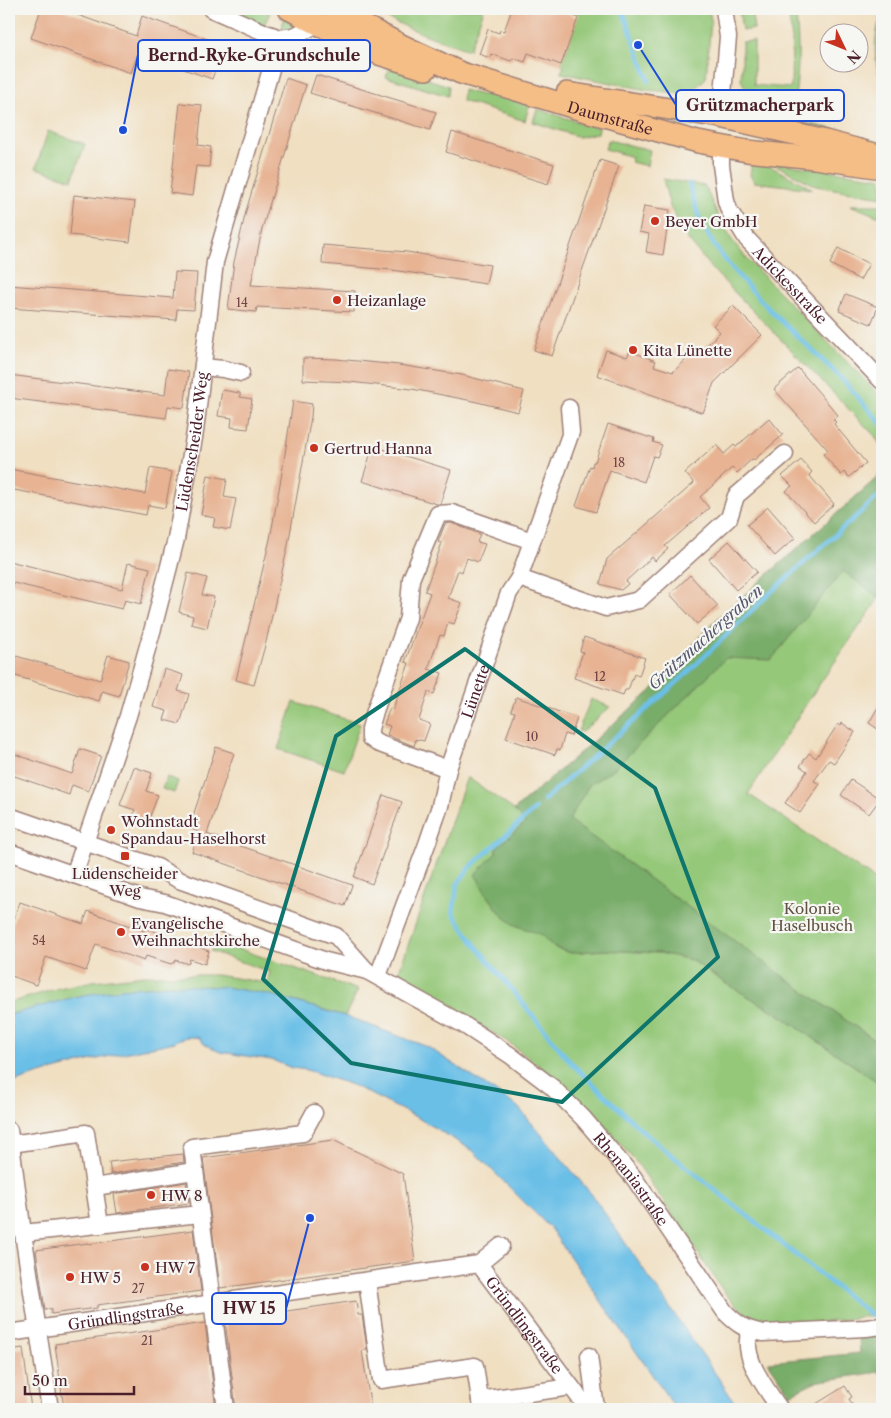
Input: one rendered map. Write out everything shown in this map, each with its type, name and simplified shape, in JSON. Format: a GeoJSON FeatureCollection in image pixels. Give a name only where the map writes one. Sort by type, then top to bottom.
{"type":"FeatureCollection","features":[{"type":"Feature","properties":{"kind":"main road","name":"Daumstraße"},"geometry":{"type":"LineString","coordinates":[[289,9],[325,17],[395,42],[461,73],[678,137],[772,154],[882,168]]}},
{"type":"Feature","properties":{"kind":"main road","name":"Daumstraße"},"geometry":{"type":"LineString","coordinates":[[502,85],[552,90],[721,117],[882,156]]}},
{"type":"Feature","properties":{"kind":"main road"},"geometry":{"type":"LineString","coordinates":[[721,117],[721,146]]}},
{"type":"Feature","properties":{"kind":"street"},"geometry":{"type":"LineString","coordinates":[[211,9],[280,38],[294,36],[325,17]]}},
{"type":"Feature","properties":{"kind":"street"},"geometry":{"type":"LineString","coordinates":[[721,117],[728,37],[724,9]]}},
{"type":"Feature","properties":{"kind":"street","name":"Lüdenscheider Weg"},"geometry":{"type":"LineString","coordinates":[[74,875],[128,716],[176,539],[195,432],[215,262],[280,38]]}},
{"type":"Feature","properties":{"kind":"street","name":"Adickesstraße"},"geometry":{"type":"LineString","coordinates":[[721,146],[721,165],[726,201],[729,210],[747,240],[882,382]]}},
{"type":"Feature","properties":{"kind":"street"},"geometry":{"type":"LineString","coordinates":[[203,367],[241,373]]}},
{"type":"Feature","properties":{"kind":"street","name":"Lünette"},"geometry":{"type":"LineString","coordinates":[[373,974],[437,816],[448,769],[509,593],[519,578],[571,432],[569,408]]}},
{"type":"Feature","properties":{"kind":"street"},"geometry":{"type":"LineString","coordinates":[[519,578],[606,608],[638,600],[729,518],[736,496],[784,454]]}},
{"type":"Feature","properties":{"kind":"street"},"geometry":{"type":"LineString","coordinates":[[448,769],[377,743],[370,738],[370,729],[375,711],[408,618],[411,579],[438,514],[452,513],[532,542]]}},
{"type":"Feature","properties":{"kind":"street"},"geometry":{"type":"LineString","coordinates":[[9,816],[157,867],[179,880],[336,936],[373,974]]}},
{"type":"Feature","properties":{"kind":"street"},"geometry":{"type":"LineString","coordinates":[[9,852],[140,898],[165,903],[326,961],[373,974]]}},
{"type":"Feature","properties":{"kind":"street","name":"Rhenaniastraße"},"geometry":{"type":"LineString","coordinates":[[373,974],[464,1025],[510,1055],[552,1087],[583,1118],[634,1178],[724,1312],[738,1325],[763,1333],[882,1326]]}},
{"type":"Feature","properties":{"kind":"street"},"geometry":{"type":"LineString","coordinates":[[226,1409],[192,1147],[303,1133],[314,1114]]}},
{"type":"Feature","properties":{"kind":"street"},"geometry":{"type":"LineString","coordinates":[[50,1409],[23,1233],[13,1192],[10,1137],[86,1133],[100,1225]]}},
{"type":"Feature","properties":{"kind":"street"},"geometry":{"type":"LineString","coordinates":[[95,1187],[194,1171]]}},
{"type":"Feature","properties":{"kind":"street"},"geometry":{"type":"LineString","coordinates":[[23,1233],[200,1214]]}},
{"type":"Feature","properties":{"kind":"street","name":"Gründlingstraße"},"geometry":{"type":"LineString","coordinates":[[9,1333],[479,1264],[501,1246]]}},
{"type":"Feature","properties":{"kind":"street","name":"Gründlingstraße"},"geometry":{"type":"LineString","coordinates":[[479,1264],[588,1409]]}},
{"type":"Feature","properties":{"kind":"street","name":"Gründlingstraße"},"geometry":{"type":"LineString","coordinates":[[367,1281],[381,1380],[475,1366],[480,1405],[571,1387]]}},
{"type":"Feature","properties":{"kind":"street"},"geometry":{"type":"LineString","coordinates":[[750,1330],[747,1339],[749,1353],[758,1377],[780,1409]]}},
{"type":"Feature","properties":{"kind":"street"},"geometry":{"type":"LineString","coordinates":[[589,1356],[596,1409]]}},
{"type":"Feature","properties":{"kind":"highlighted area"},"geometry":{"type":"Polygon","coordinates":[[[465,649],[655,788],[718,957],[562,1102],[351,1063],[263,979],[336,736],[465,649]]]}},
{"type":"Feature","properties":{"kind":"green space"},"geometry":{"type":"Polygon","coordinates":[[[220,9],[263,9],[270,13],[263,27],[220,9]]]}},
{"type":"Feature","properties":{"kind":"green space"},"geometry":{"type":"Polygon","coordinates":[[[369,9],[484,9],[469,50],[418,32],[369,9]]]}},
{"type":"Feature","properties":{"kind":"green space"},"geometry":{"type":"Polygon","coordinates":[[[572,9],[709,9],[711,20],[706,78],[689,94],[647,90],[561,73],[564,65],[561,64],[579,14],[572,9]]]}},
{"type":"Feature","properties":{"kind":"green space"},"geometry":{"type":"Polygon","coordinates":[[[739,9],[751,9],[754,29],[742,31],[739,9]]]}},
{"type":"Feature","properties":{"kind":"green space"},"geometry":{"type":"Polygon","coordinates":[[[788,9],[795,9],[798,34],[798,72],[793,110],[754,103],[741,80],[742,42],[754,41],[754,85],[791,88],[792,40],[788,9]]]}},
{"type":"Feature","properties":{"kind":"green space"},"geometry":{"type":"Polygon","coordinates":[[[284,14],[307,27],[282,30],[284,14]]]}},
{"type":"Feature","properties":{"kind":"green space"},"geometry":{"type":"Polygon","coordinates":[[[882,14],[882,84],[875,49],[877,31],[882,14]]]}},
{"type":"Feature","properties":{"kind":"green space"},"geometry":{"type":"Polygon","coordinates":[[[390,67],[449,86],[448,96],[386,77],[390,67]]]}},
{"type":"Feature","properties":{"kind":"green space"},"geometry":{"type":"Polygon","coordinates":[[[463,90],[482,95],[491,92],[529,106],[525,121],[462,101],[463,90]]]}},
{"type":"Feature","properties":{"kind":"green space"},"geometry":{"type":"Polygon","coordinates":[[[537,109],[599,128],[598,133],[579,137],[533,122],[537,109]]]}},
{"type":"Feature","properties":{"kind":"green space"},"geometry":{"type":"Polygon","coordinates":[[[648,116],[693,122],[693,127],[649,119],[648,116]]]}},
{"type":"Feature","properties":{"kind":"green space"},"geometry":{"type":"Polygon","coordinates":[[[771,117],[832,129],[882,143],[882,145],[817,127],[771,117]]]}},
{"type":"Feature","properties":{"kind":"green space"},"geometry":{"type":"Polygon","coordinates":[[[48,131],[85,144],[72,180],[36,168],[48,131]]]}},
{"type":"Feature","properties":{"kind":"green space"},"geometry":{"type":"Polygon","coordinates":[[[608,140],[650,150],[647,166],[631,162],[632,157],[605,149],[608,140]]]}},
{"type":"Feature","properties":{"kind":"green space"},"geometry":{"type":"Polygon","coordinates":[[[770,162],[882,178],[882,197],[816,186],[770,162]]]}},
{"type":"Feature","properties":{"kind":"green space"},"geometry":{"type":"Polygon","coordinates":[[[752,164],[768,165],[813,189],[754,182],[750,175],[752,164]]]}},
{"type":"Feature","properties":{"kind":"green space"},"geometry":{"type":"Polygon","coordinates":[[[663,179],[705,186],[720,220],[732,240],[747,259],[882,398],[882,449],[875,436],[711,268],[687,238],[670,207],[663,179]]]}},
{"type":"Feature","properties":{"kind":"green space"},"geometry":{"type":"Polygon","coordinates":[[[850,205],[882,205],[882,218],[850,205]]]}},
{"type":"Feature","properties":{"kind":"green space","name":"Kolonie Haselbusch"},"geometry":{"type":"Polygon","coordinates":[[[882,467],[882,594],[814,692],[748,794],[882,884],[882,1045],[799,988],[515,811],[526,823],[496,848],[485,892],[502,915],[513,924],[542,935],[553,947],[571,953],[602,950],[660,953],[692,960],[725,983],[775,1012],[882,1085],[882,1314],[816,1323],[781,1323],[753,1317],[730,1299],[640,1167],[598,1118],[563,1085],[511,1044],[398,974],[467,777],[514,810],[650,692],[715,621],[878,477],[882,467]]]}},
{"type":"Feature","properties":{"kind":"green space"},"geometry":{"type":"Polygon","coordinates":[[[882,467],[882,594],[880,598],[843,571],[771,660],[726,658],[614,769],[589,785],[569,820],[799,988],[882,1045],[882,1085],[775,1012],[725,983],[692,960],[660,953],[602,950],[571,953],[553,947],[542,935],[513,924],[502,915],[485,892],[475,874],[496,853],[496,848],[525,823],[514,810],[650,692],[715,621],[878,477],[882,467]]]}},
{"type":"Feature","properties":{"kind":"green space"},"geometry":{"type":"Polygon","coordinates":[[[591,699],[610,707],[582,732],[578,731],[591,699]]]}},
{"type":"Feature","properties":{"kind":"green space"},"geometry":{"type":"Polygon","coordinates":[[[294,702],[360,724],[344,771],[278,749],[294,702]]]}},
{"type":"Feature","properties":{"kind":"green space"},"geometry":{"type":"Polygon","coordinates":[[[167,777],[178,781],[174,793],[162,789],[167,777]]]}},
{"type":"Feature","properties":{"kind":"green space"},"geometry":{"type":"Polygon","coordinates":[[[222,943],[358,990],[345,1016],[271,995],[20,1012],[9,1015],[9,1003],[59,988],[93,981],[145,975],[216,975],[267,983],[270,972],[210,951],[222,943]]]}},
{"type":"Feature","properties":{"kind":"green space"},"geometry":{"type":"Polygon","coordinates":[[[882,1335],[882,1375],[879,1372],[814,1382],[790,1394],[768,1362],[860,1353],[859,1338],[882,1335]]]}},
{"type":"Feature","properties":{"kind":"water"},"geometry":{"type":"Polygon","coordinates":[[[171,985],[225,987],[271,995],[345,1016],[428,1047],[518,1107],[593,1196],[739,1409],[676,1409],[550,1228],[472,1150],[418,1118],[352,1085],[307,1070],[292,1068],[272,1060],[220,1052],[204,1044],[200,1038],[190,1037],[70,1066],[9,1084],[9,1015],[78,996],[121,989],[171,985]]]}},
{"type":"Feature","properties":{"kind":"building"},"geometry":{"type":"Polygon","coordinates":[[[41,9],[61,9],[136,36],[142,16],[224,45],[212,79],[138,53],[131,73],[31,38],[41,9]]]}},
{"type":"Feature","properties":{"kind":"building"},"geometry":{"type":"Polygon","coordinates":[[[512,9],[558,9],[578,18],[561,65],[528,53],[525,62],[513,58],[511,61],[491,54],[490,58],[479,54],[488,29],[499,33],[500,30],[504,31],[512,9]]]}},
{"type":"Feature","properties":{"kind":"building"},"geometry":{"type":"Polygon","coordinates":[[[316,75],[436,112],[430,130],[310,93],[316,75]]]}},
{"type":"Feature","properties":{"kind":"building"},"geometry":{"type":"Polygon","coordinates":[[[286,78],[306,85],[262,229],[251,285],[355,291],[354,312],[257,307],[256,312],[228,309],[234,262],[246,211],[286,78]]]}},
{"type":"Feature","properties":{"kind":"building"},"geometry":{"type":"Polygon","coordinates":[[[180,103],[202,105],[198,145],[211,147],[209,167],[196,166],[192,196],[170,193],[180,103]]]}},
{"type":"Feature","properties":{"kind":"building"},"geometry":{"type":"Polygon","coordinates":[[[452,132],[554,164],[548,184],[446,152],[452,132]]]}},
{"type":"Feature","properties":{"kind":"building"},"geometry":{"type":"Polygon","coordinates":[[[600,160],[619,166],[552,356],[534,350],[600,160]]]}},
{"type":"Feature","properties":{"kind":"building"},"geometry":{"type":"Polygon","coordinates":[[[74,195],[135,202],[130,242],[70,235],[74,195]]]}},
{"type":"Feature","properties":{"kind":"building","name":"Beyer GmbH"},"geometry":{"type":"Polygon","coordinates":[[[644,206],[670,210],[663,255],[646,252],[649,234],[639,232],[644,206]]]}},
{"type":"Feature","properties":{"kind":"building"},"geometry":{"type":"Polygon","coordinates":[[[323,245],[407,252],[490,265],[486,284],[392,270],[322,264],[323,245]]]}},
{"type":"Feature","properties":{"kind":"building"},"geometry":{"type":"Polygon","coordinates":[[[838,248],[869,264],[860,280],[830,264],[838,248]]]}},
{"type":"Feature","properties":{"kind":"building"},"geometry":{"type":"Polygon","coordinates":[[[175,272],[197,273],[194,310],[177,309],[176,320],[9,308],[9,285],[173,298],[175,272]]]}},
{"type":"Feature","properties":{"kind":"building"},"geometry":{"type":"Polygon","coordinates":[[[846,294],[878,307],[871,324],[839,311],[846,294]]]}},
{"type":"Feature","properties":{"kind":"building"},"geometry":{"type":"Polygon","coordinates":[[[733,306],[762,335],[714,383],[703,413],[597,375],[606,350],[627,357],[630,351],[656,361],[654,366],[673,372],[692,354],[695,357],[720,332],[713,325],[733,306]]]}},
{"type":"Feature","properties":{"kind":"building"},"geometry":{"type":"Polygon","coordinates":[[[303,358],[399,365],[462,375],[524,391],[518,412],[412,389],[350,382],[303,380],[303,358]]]}},
{"type":"Feature","properties":{"kind":"building"},"geometry":{"type":"Polygon","coordinates":[[[798,368],[838,415],[833,419],[836,422],[834,424],[866,463],[849,477],[844,472],[841,475],[823,454],[828,450],[774,389],[798,368]]]}},
{"type":"Feature","properties":{"kind":"building"},"geometry":{"type":"Polygon","coordinates":[[[168,369],[189,372],[184,408],[168,406],[166,418],[9,398],[9,375],[165,395],[168,369]]]}},
{"type":"Feature","properties":{"kind":"building"},"geometry":{"type":"Polygon","coordinates":[[[222,390],[240,393],[240,397],[252,399],[248,429],[231,427],[232,418],[218,416],[222,390]]]}},
{"type":"Feature","properties":{"kind":"building"},"geometry":{"type":"Polygon","coordinates":[[[293,401],[312,404],[311,417],[288,545],[266,642],[254,685],[236,680],[270,539],[293,401]]]}},
{"type":"Feature","properties":{"kind":"building"},"geometry":{"type":"Polygon","coordinates":[[[769,418],[783,435],[737,473],[732,468],[700,497],[709,508],[665,546],[668,549],[655,561],[652,557],[626,581],[628,584],[621,590],[600,584],[607,559],[694,483],[685,473],[716,445],[724,454],[734,445],[736,447],[769,418]]]}},
{"type":"Feature","properties":{"kind":"building"},"geometry":{"type":"Polygon","coordinates":[[[608,424],[654,439],[653,442],[662,445],[657,457],[653,456],[644,482],[610,470],[596,512],[576,506],[590,466],[592,467],[593,462],[595,462],[608,424]]]}},
{"type":"Feature","properties":{"kind":"building"},"geometry":{"type":"Polygon","coordinates":[[[373,446],[451,470],[440,504],[362,481],[373,446]]]}},
{"type":"Feature","properties":{"kind":"building"},"geometry":{"type":"Polygon","coordinates":[[[801,460],[812,472],[809,475],[834,504],[814,522],[786,491],[792,486],[782,476],[801,460]]]}},
{"type":"Feature","properties":{"kind":"building"},"geometry":{"type":"Polygon","coordinates":[[[150,468],[172,472],[165,508],[148,505],[146,515],[9,489],[9,469],[145,494],[150,468]]]}},
{"type":"Feature","properties":{"kind":"building"},"geometry":{"type":"Polygon","coordinates":[[[208,475],[227,479],[224,497],[236,499],[230,530],[213,527],[215,518],[201,515],[208,475]]]}},
{"type":"Feature","properties":{"kind":"building"},"geometry":{"type":"Polygon","coordinates":[[[768,507],[795,538],[775,556],[747,525],[768,507]]]}},
{"type":"Feature","properties":{"kind":"building"},"geometry":{"type":"Polygon","coordinates":[[[451,523],[480,534],[477,542],[485,544],[478,562],[467,558],[462,572],[458,570],[448,598],[462,603],[454,624],[448,622],[444,636],[440,635],[428,669],[442,673],[434,694],[428,692],[419,720],[430,724],[424,741],[416,739],[414,746],[387,735],[390,726],[384,724],[390,708],[393,709],[409,663],[405,662],[430,593],[425,591],[442,543],[438,542],[445,524],[451,523]]]}},
{"type":"Feature","properties":{"kind":"building"},"geometry":{"type":"Polygon","coordinates":[[[729,541],[757,572],[736,590],[709,559],[729,541]]]}},
{"type":"Feature","properties":{"kind":"building"},"geometry":{"type":"Polygon","coordinates":[[[9,561],[122,589],[128,563],[150,568],[141,604],[125,600],[122,609],[9,582],[9,561]]]}},
{"type":"Feature","properties":{"kind":"building"},"geometry":{"type":"Polygon","coordinates":[[[188,573],[207,578],[202,595],[214,597],[207,628],[191,624],[193,616],[179,612],[188,573]]]}},
{"type":"Feature","properties":{"kind":"building"},"geometry":{"type":"Polygon","coordinates":[[[690,575],[718,606],[697,624],[670,594],[690,575]]]}},
{"type":"Feature","properties":{"kind":"building"},"geometry":{"type":"Polygon","coordinates":[[[584,637],[645,658],[639,676],[634,674],[628,690],[625,690],[623,695],[574,678],[583,652],[580,651],[584,637]]]}},
{"type":"Feature","properties":{"kind":"building"},"geometry":{"type":"Polygon","coordinates":[[[9,654],[100,680],[108,655],[129,661],[119,696],[102,691],[99,701],[9,674],[9,654]]]}},
{"type":"Feature","properties":{"kind":"building"},"geometry":{"type":"Polygon","coordinates":[[[164,669],[183,675],[178,691],[189,694],[180,724],[164,720],[167,711],[153,707],[164,669]]]}},
{"type":"Feature","properties":{"kind":"building"},"geometry":{"type":"Polygon","coordinates":[[[516,697],[577,718],[571,736],[565,734],[560,750],[557,749],[555,755],[506,738],[515,712],[511,711],[516,697]]]}},
{"type":"Feature","properties":{"kind":"building"},"geometry":{"type":"Polygon","coordinates":[[[882,700],[882,732],[869,723],[882,700]]]}},
{"type":"Feature","properties":{"kind":"building"},"geometry":{"type":"Polygon","coordinates":[[[842,723],[855,732],[834,763],[829,760],[814,781],[820,784],[800,813],[785,803],[807,771],[800,766],[809,753],[816,758],[838,724],[841,726],[842,723]]]}},
{"type":"Feature","properties":{"kind":"building"},"geometry":{"type":"Polygon","coordinates":[[[216,747],[234,753],[207,834],[352,885],[345,906],[192,852],[199,832],[189,828],[216,747]]]}},
{"type":"Feature","properties":{"kind":"building"},"geometry":{"type":"Polygon","coordinates":[[[80,749],[101,756],[88,791],[72,785],[69,795],[9,774],[9,752],[72,774],[80,749]]]}},
{"type":"Feature","properties":{"kind":"building"},"geometry":{"type":"Polygon","coordinates":[[[134,767],[152,773],[146,791],[158,795],[147,824],[132,819],[135,810],[120,805],[134,767]]]}},
{"type":"Feature","properties":{"kind":"building"},"geometry":{"type":"Polygon","coordinates":[[[851,780],[880,799],[869,814],[841,795],[851,780]]]}},
{"type":"Feature","properties":{"kind":"building"},"geometry":{"type":"Polygon","coordinates":[[[383,795],[402,802],[372,884],[354,877],[383,795]]]}},
{"type":"Feature","properties":{"kind":"building"},"geometry":{"type":"Polygon","coordinates":[[[20,902],[83,924],[88,911],[144,931],[145,928],[209,951],[205,964],[190,959],[188,964],[176,960],[171,964],[146,956],[144,961],[96,944],[86,971],[46,957],[36,985],[9,975],[9,933],[20,902]]]}},
{"type":"Feature","properties":{"kind":"building"},"geometry":{"type":"Polygon","coordinates":[[[333,1140],[403,1174],[415,1261],[220,1288],[203,1158],[333,1140]]]}},
{"type":"Feature","properties":{"kind":"building"},"geometry":{"type":"Polygon","coordinates":[[[183,1154],[184,1162],[111,1174],[109,1162],[183,1154]]]}},
{"type":"Feature","properties":{"kind":"building","name":"HW 8"},"geometry":{"type":"Polygon","coordinates":[[[186,1182],[189,1203],[117,1213],[114,1194],[186,1182]]]}},
{"type":"Feature","properties":{"kind":"building","name":"HW 7"},"geometry":{"type":"Polygon","coordinates":[[[193,1230],[201,1291],[97,1305],[97,1308],[51,1314],[51,1309],[45,1310],[36,1250],[193,1230]]]}},
{"type":"Feature","properties":{"kind":"building"},"geometry":{"type":"Polygon","coordinates":[[[356,1301],[358,1315],[362,1315],[367,1350],[362,1350],[371,1409],[236,1409],[225,1320],[356,1301]]]}},
{"type":"Feature","properties":{"kind":"building"},"geometry":{"type":"Polygon","coordinates":[[[205,1323],[216,1409],[64,1409],[55,1344],[205,1323]]]}},
{"type":"Feature","properties":{"kind":"building"},"geometry":{"type":"Polygon","coordinates":[[[23,1348],[31,1409],[9,1409],[9,1350],[23,1348]]]}},
{"type":"Feature","properties":{"kind":"building"},"geometry":{"type":"Polygon","coordinates":[[[845,1386],[852,1397],[849,1399],[855,1409],[808,1409],[845,1386]]]}},
{"type":"Feature","properties":{"kind":"waterway","name":"Grützmachergraben"},"geometry":{"type":"LineString","coordinates":[[622,9],[649,81]]}},
{"type":"Feature","properties":{"kind":"waterway","name":"Grützmachergraben"},"geometry":{"type":"LineString","coordinates":[[689,184],[700,220],[714,245],[733,270],[771,311],[841,378],[882,425]]}},
{"type":"Feature","properties":{"kind":"waterway","name":"Grützmachergraben"},"geometry":{"type":"LineString","coordinates":[[544,800],[683,677],[769,594],[882,493]]}},
{"type":"Feature","properties":{"kind":"waterway"},"geometry":{"type":"LineString","coordinates":[[535,809],[469,868],[457,885],[453,913],[473,942],[572,1064],[648,1136],[871,1315]]}},
{"type":"Feature","properties":{"kind":"place","name":"Grützmacherpark"},"geometry":{"type":"Point","coordinates":[638,45]}},
{"type":"Feature","properties":{"kind":"place","name":"Bernd-Ryke-Grundschule"},"geometry":{"type":"Point","coordinates":[123,130]}},
{"type":"Feature","properties":{"kind":"place","name":"Beyer GmbH"},"geometry":{"type":"Point","coordinates":[655,221]}},
{"type":"Feature","properties":{"kind":"place","name":"Heizanlage"},"geometry":{"type":"Point","coordinates":[337,300]}},
{"type":"Feature","properties":{"kind":"place","name":"Kita Lünette"},"geometry":{"type":"Point","coordinates":[633,350]}},
{"type":"Feature","properties":{"kind":"place","name":"Gertrud Hanna"},"geometry":{"type":"Point","coordinates":[314,448]}},
{"type":"Feature","properties":{"kind":"place","name":"Wohnstadt Spandau-Haselhorst"},"geometry":{"type":"Point","coordinates":[111,830]}},
{"type":"Feature","properties":{"kind":"place","name":"Lüdenscheider Weg"},"geometry":{"type":"Point","coordinates":[125,856]}},
{"type":"Feature","properties":{"kind":"place","name":"Evangelische Weihnachtskirche"},"geometry":{"type":"Point","coordinates":[121,932]}},
{"type":"Feature","properties":{"kind":"place","name":"HW 8"},"geometry":{"type":"Point","coordinates":[151,1195]}},
{"type":"Feature","properties":{"kind":"place","name":"HW 15"},"geometry":{"type":"Point","coordinates":[310,1218]}},
{"type":"Feature","properties":{"kind":"place","name":"HW 7"},"geometry":{"type":"Point","coordinates":[145,1267]}},
{"type":"Feature","properties":{"kind":"place","name":"HW 5"},"geometry":{"type":"Point","coordinates":[70,1277]}}]}
